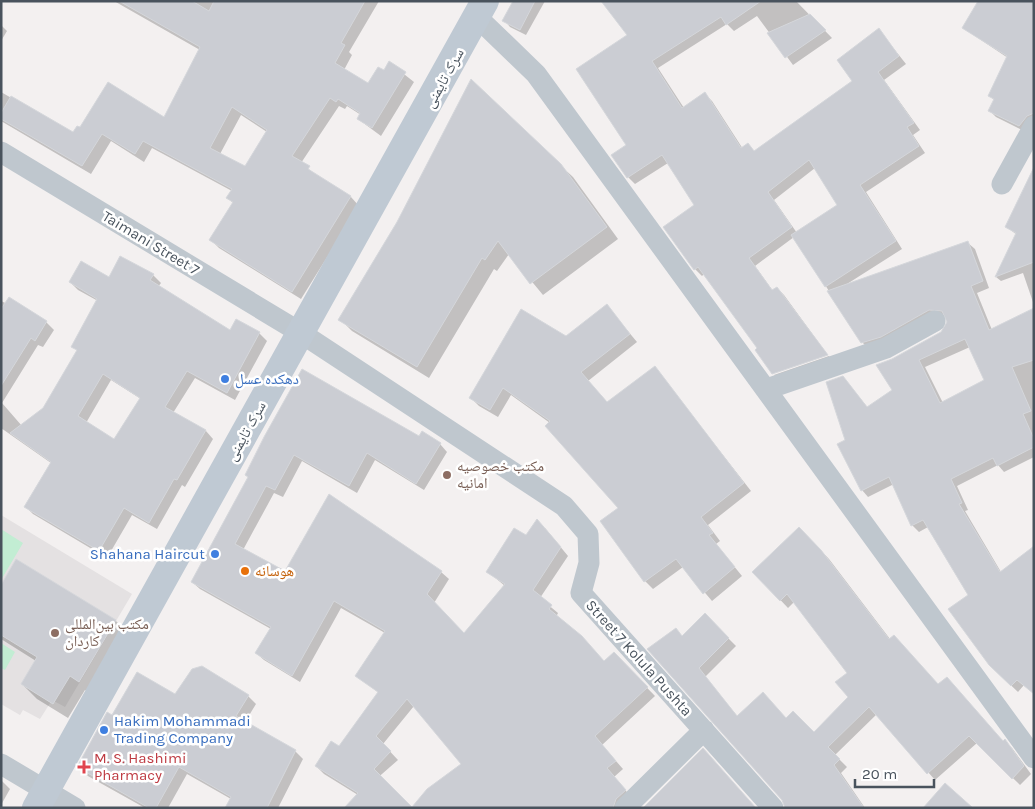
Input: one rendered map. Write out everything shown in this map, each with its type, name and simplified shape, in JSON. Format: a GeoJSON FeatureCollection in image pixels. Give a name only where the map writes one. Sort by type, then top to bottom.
{"type":"FeatureCollection","features":[{"type":"Feature","properties":{"kind":"main road","name":"سرک تایمنی"},"geometry":{"type":"LineString","coordinates":[[41,799],[481,9]]}},
{"type":"Feature","properties":{"kind":"street"},"geometry":{"type":"LineString","coordinates":[[481,9],[536,74],[1034,758]]}},
{"type":"Feature","properties":{"kind":"street"},"geometry":{"type":"LineString","coordinates":[[1002,184],[1034,126]]}},
{"type":"Feature","properties":{"kind":"street","name":"Taimani Street 7"},"geometry":{"type":"LineString","coordinates":[[1,152],[301,333]]}},
{"type":"Feature","properties":{"kind":"street"},"geometry":{"type":"LineString","coordinates":[[767,389],[886,348],[935,320]]}},
{"type":"Feature","properties":{"kind":"street","name":"Street 7 Kolula Pushta"},"geometry":{"type":"LineString","coordinates":[[301,333],[564,506],[588,534],[590,563],[581,594],[773,808]]}},
{"type":"Feature","properties":{"kind":"street"},"geometry":{"type":"LineString","coordinates":[[625,808],[704,730]]}},
{"type":"Feature","properties":{"kind":"street"},"geometry":{"type":"LineString","coordinates":[[1,764],[41,799],[75,808]]}},
{"type":"Feature","properties":{"kind":"shaded area","name":"مکتب بین‌المللی کاردان"},"geometry":{"type":"Polygon","coordinates":[[[1,515],[132,594],[65,707],[52,700],[40,719],[23,710],[20,715],[1,704],[1,515]]]}},
{"type":"Feature","properties":{"kind":"green space"},"geometry":{"type":"Polygon","coordinates":[[[1,529],[23,543],[1,580],[1,529]]]}},
{"type":"Feature","properties":{"kind":"green space"},"geometry":{"type":"Polygon","coordinates":[[[1,643],[15,652],[5,670],[1,668],[1,643]]]}},
{"type":"Feature","properties":{"kind":"building"},"geometry":{"type":"Polygon","coordinates":[[[119,1],[192,1],[209,11],[214,1],[365,1],[341,43],[345,45],[335,63],[368,83],[378,67],[384,70],[389,61],[406,72],[372,128],[357,119],[360,113],[338,99],[336,102],[330,98],[292,156],[310,166],[308,169],[351,196],[292,292],[209,240],[233,202],[226,198],[232,189],[143,141],[135,154],[102,134],[82,166],[1,119],[1,113],[11,96],[73,132],[77,126],[80,127],[108,82],[164,117],[200,47],[119,1]],[[232,107],[210,148],[245,166],[267,130],[232,107]]]}},
{"type":"Feature","properties":{"kind":"building"},"geometry":{"type":"Polygon","coordinates":[[[513,1],[535,1],[520,30],[502,21],[513,1]]]}},
{"type":"Feature","properties":{"kind":"building"},"geometry":{"type":"Polygon","coordinates":[[[601,1],[761,1],[726,25],[721,17],[652,61],[682,108],[705,92],[741,148],[748,143],[754,151],[852,81],[837,60],[879,28],[899,56],[878,72],[914,123],[907,127],[919,146],[860,185],[896,241],[825,287],[791,235],[837,205],[809,160],[768,192],[792,227],[749,258],[772,290],[777,287],[828,355],[772,374],[755,350],[757,348],[698,267],[694,270],[663,227],[694,205],[662,155],[627,178],[611,155],[626,145],[576,69],[627,35],[601,1]]]}},
{"type":"Feature","properties":{"kind":"building"},"geometry":{"type":"Polygon","coordinates":[[[978,1],[1034,1],[1034,113],[1027,116],[1019,126],[988,111],[994,99],[988,96],[1007,56],[962,28],[978,1]]]}},
{"type":"Feature","properties":{"kind":"building"},"geometry":{"type":"Polygon","coordinates":[[[810,14],[826,30],[785,58],[767,33],[810,14]]]}},
{"type":"Feature","properties":{"kind":"building"},"geometry":{"type":"Polygon","coordinates":[[[471,79],[561,164],[607,227],[530,284],[498,241],[485,260],[482,258],[417,367],[338,320],[397,222],[471,79]]]}},
{"type":"Feature","properties":{"kind":"building"},"geometry":{"type":"Polygon","coordinates":[[[1034,167],[1034,262],[995,277],[1016,233],[1005,227],[1034,167]]]}},
{"type":"Feature","properties":{"kind":"building"},"geometry":{"type":"Polygon","coordinates":[[[968,241],[983,281],[971,286],[989,330],[1034,308],[1034,360],[1012,367],[1031,411],[1023,414],[1034,439],[1034,447],[997,466],[993,458],[951,479],[962,503],[959,504],[1000,572],[1034,546],[1034,694],[1017,680],[1011,686],[989,665],[948,609],[968,595],[923,520],[911,526],[889,477],[861,491],[837,444],[845,440],[826,382],[843,376],[867,407],[892,390],[876,365],[892,359],[941,332],[947,322],[942,311],[929,310],[881,337],[861,343],[827,291],[968,241]],[[965,339],[919,360],[940,403],[984,380],[965,339]]]}},
{"type":"Feature","properties":{"kind":"building"},"geometry":{"type":"Polygon","coordinates":[[[120,256],[154,274],[150,280],[230,330],[236,319],[260,332],[227,393],[187,371],[165,407],[206,430],[177,480],[174,479],[149,523],[124,508],[99,551],[24,507],[51,462],[10,433],[43,408],[77,350],[71,347],[97,299],[69,282],[81,261],[109,277],[120,256]],[[103,374],[78,416],[114,439],[140,398],[103,374]]]}},
{"type":"Feature","properties":{"kind":"building"},"geometry":{"type":"Polygon","coordinates":[[[9,297],[47,321],[35,341],[31,338],[1,386],[1,309],[9,297]]]}},
{"type":"Feature","properties":{"kind":"building"},"geometry":{"type":"Polygon","coordinates":[[[607,304],[630,334],[581,372],[607,402],[655,366],[744,483],[701,517],[713,533],[709,535],[735,567],[703,594],[676,559],[644,582],[600,521],[618,508],[545,426],[550,421],[503,388],[490,410],[469,398],[521,309],[566,336],[607,304]]]}},
{"type":"Feature","properties":{"kind":"building"},"geometry":{"type":"Polygon","coordinates":[[[302,369],[419,436],[422,431],[441,443],[416,484],[367,453],[349,486],[294,455],[275,490],[266,486],[235,544],[285,571],[329,494],[442,571],[427,594],[464,633],[505,584],[486,572],[514,528],[526,535],[537,519],[561,547],[533,590],[552,605],[549,609],[582,636],[604,661],[614,652],[648,687],[595,736],[616,761],[607,768],[626,790],[616,799],[613,808],[344,808],[358,793],[315,766],[331,741],[339,746],[378,692],[355,676],[385,631],[334,601],[292,676],[255,653],[271,627],[191,582],[248,477],[245,475],[302,369]],[[407,699],[376,736],[391,751],[374,769],[412,807],[427,789],[461,764],[407,699]]]}},
{"type":"Feature","properties":{"kind":"building"},"geometry":{"type":"Polygon","coordinates":[[[799,527],[821,550],[889,639],[894,635],[938,684],[947,677],[1003,741],[1005,739],[1024,766],[1012,779],[969,736],[927,774],[869,707],[828,747],[840,759],[834,765],[864,808],[785,808],[782,800],[647,649],[676,628],[682,636],[705,613],[729,638],[699,668],[737,716],[763,692],[786,718],[793,711],[814,732],[848,697],[835,682],[847,673],[787,594],[780,601],[752,572],[799,527]]]}},
{"type":"Feature","properties":{"kind":"building"},"geometry":{"type":"Polygon","coordinates":[[[16,559],[116,620],[79,682],[70,676],[53,704],[21,684],[37,657],[1,635],[1,585],[16,559]]]}},
{"type":"Feature","properties":{"kind":"building"},"geometry":{"type":"Polygon","coordinates":[[[202,666],[249,695],[236,716],[296,750],[267,808],[225,808],[231,797],[179,767],[156,808],[149,808],[77,767],[107,712],[112,715],[137,672],[175,694],[192,669],[202,666]]]}},
{"type":"Feature","properties":{"kind":"building"},"geometry":{"type":"Polygon","coordinates":[[[703,748],[756,808],[643,808],[703,748]]]}},
{"type":"Feature","properties":{"kind":"building"},"geometry":{"type":"Polygon","coordinates":[[[945,783],[973,808],[923,808],[945,783]]]}},
{"type":"Feature","properties":{"kind":"place","name":"دهکده عسل"},"geometry":{"type":"Point","coordinates":[225,379]}},
{"type":"Feature","properties":{"kind":"place","name":"مکتب خصوصیه امانیه"},"geometry":{"type":"Point","coordinates":[447,475]}},
{"type":"Feature","properties":{"kind":"place","name":"Shahana Haircut"},"geometry":{"type":"Point","coordinates":[215,554]}},
{"type":"Feature","properties":{"kind":"place","name":"هوسانه"},"geometry":{"type":"Point","coordinates":[245,571]}},
{"type":"Feature","properties":{"kind":"place","name":"مکتب بین‌المللی کاردان"},"geometry":{"type":"Point","coordinates":[55,633]}},
{"type":"Feature","properties":{"kind":"place","name":"Hakim Mohammadi Trading Company"},"geometry":{"type":"Point","coordinates":[104,730]}},
{"type":"Feature","properties":{"kind":"place","name":"M. S. Hashimi Pharmacy"},"geometry":{"type":"Point","coordinates":[84,767]}}]}
